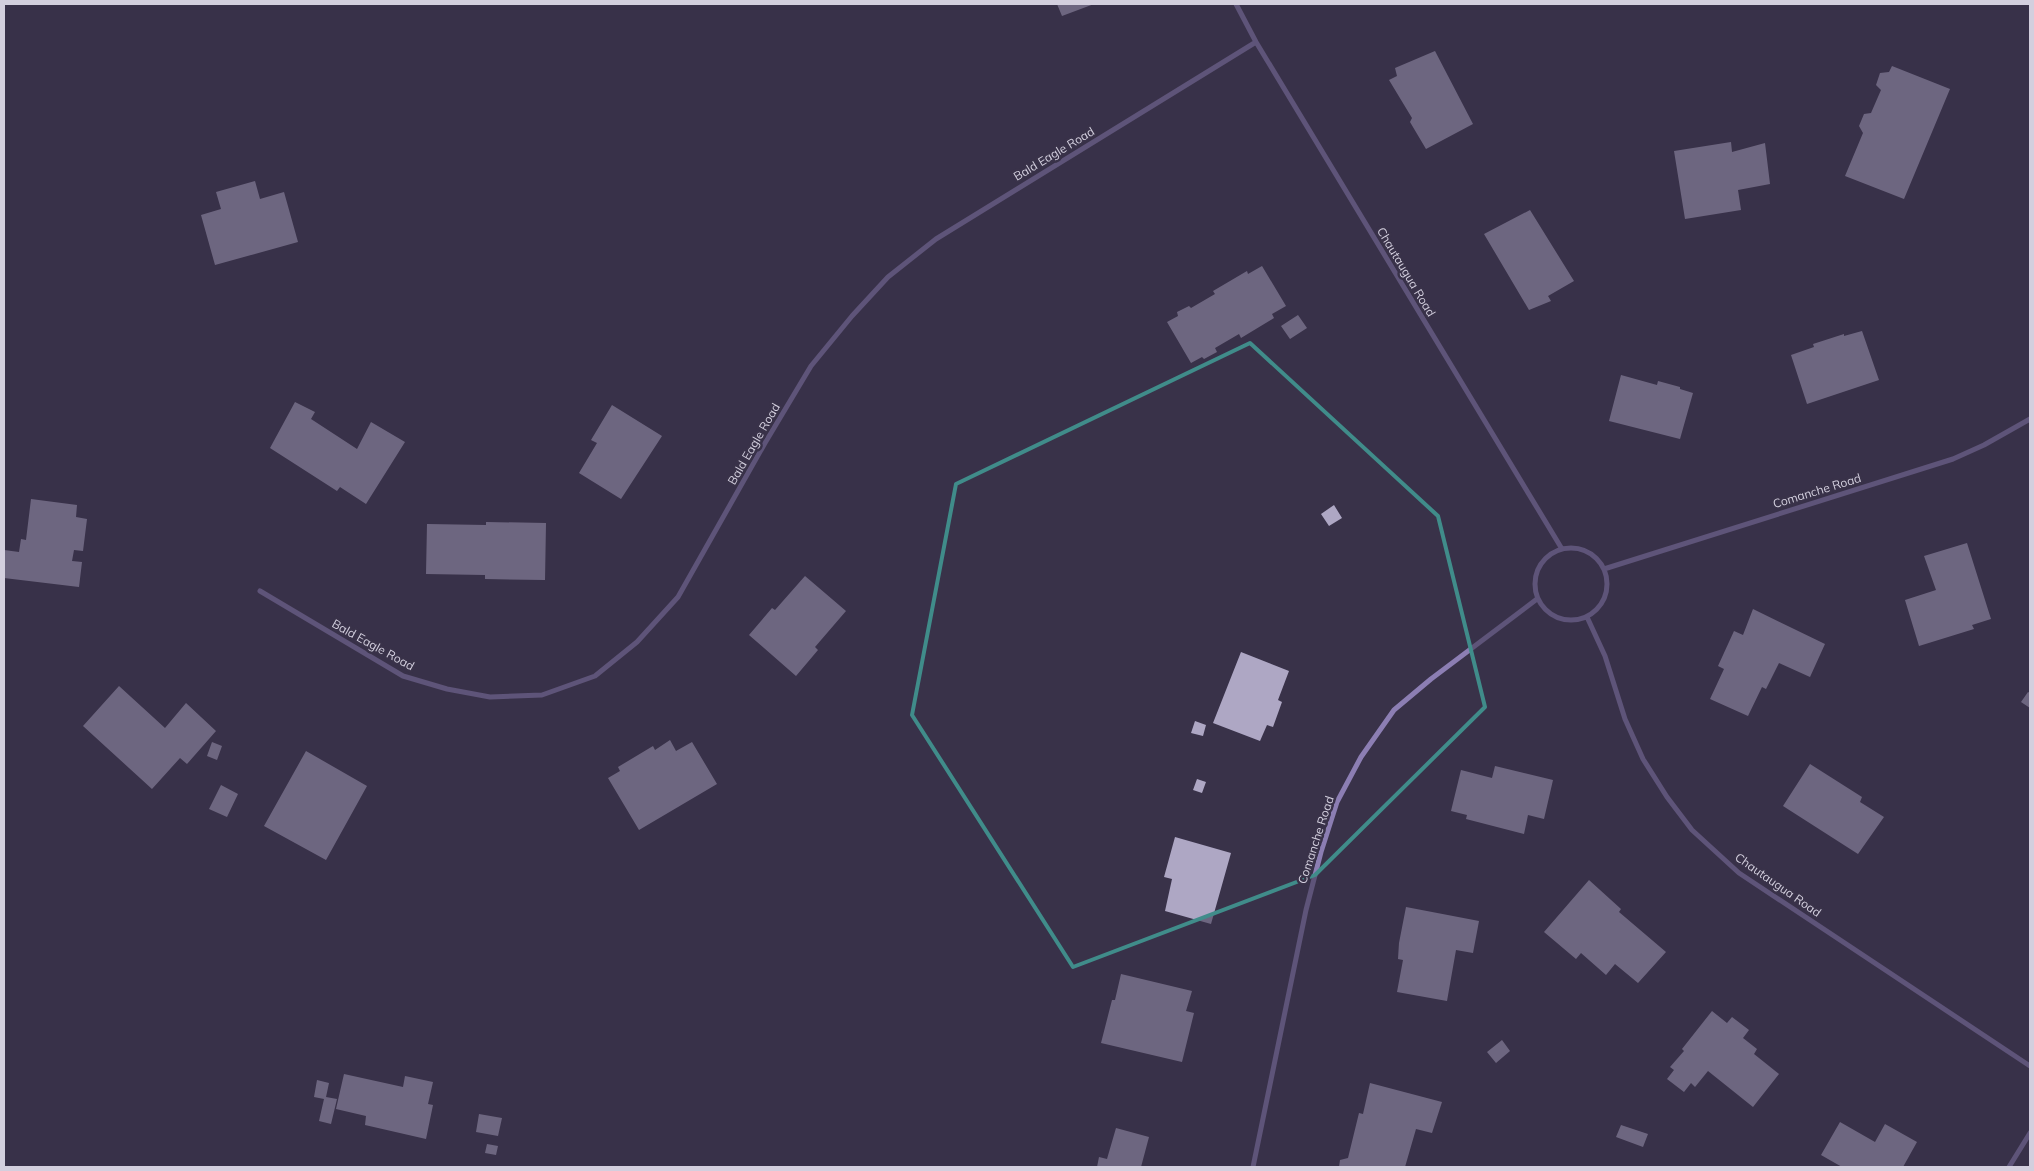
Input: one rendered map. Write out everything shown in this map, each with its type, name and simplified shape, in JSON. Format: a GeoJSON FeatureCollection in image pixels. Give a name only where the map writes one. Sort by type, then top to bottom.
{"type":"FeatureCollection","features":[{"type":"Feature","properties":{"kind":"street","name":"Chautaugua Road"},"geometry":{"type":"LineString","coordinates":[[1236,4],[1256,42],[1562,549]]}},
{"type":"Feature","properties":{"kind":"street","name":"Bald Eagle Road"},"geometry":{"type":"LineString","coordinates":[[260,591],[403,676],[447,689],[490,698],[542,696],[595,676],[638,642],[678,597],[765,443],[812,366],[852,316],[888,277],[936,239],[1256,42]]}},
{"type":"Feature","properties":{"kind":"street","name":"Comanche Road"},"geometry":{"type":"LineString","coordinates":[[1604,568],[1953,459],[1984,445],[2030,419]]}},
{"type":"Feature","properties":{"kind":"street"},"geometry":{"type":"LineString","coordinates":[[1574,548],[1586,551],[1596,558],[1604,568],[1607,591],[1596,611],[1587,617],[1576,621],[1564,620],[1544,610],[1537,599],[1534,587],[1536,575],[1541,563],[1550,554],[1562,549],[1574,548]]}},
{"type":"Feature","properties":{"kind":"street","name":"Comanche Road"},"geometry":{"type":"LineString","coordinates":[[1253,1167],[1306,910],[1321,852],[1337,802],[1361,757],[1394,710],[1431,678],[1537,599]]}},
{"type":"Feature","properties":{"kind":"street","name":"Chautaugua Road"},"geometry":{"type":"LineString","coordinates":[[1587,617],[1605,656],[1625,719],[1643,758],[1667,797],[1692,830],[1739,873],[2030,1066]]}},
{"type":"Feature","properties":{"kind":"street"},"geometry":{"type":"LineString","coordinates":[[2009,1167],[2030,1133]]}},
{"type":"Feature","properties":{"kind":"highlighted area"},"geometry":{"type":"Polygon","coordinates":[[[1250,343],[1438,516],[1485,707],[1315,875],[1073,967],[912,715],[956,484],[1250,343]]]}},
{"type":"Feature","properties":{"kind":"building"},"geometry":{"type":"Polygon","coordinates":[[[1057,4],[1094,4],[1062,16],[1057,4]]]}},
{"type":"Feature","properties":{"kind":"building"},"geometry":{"type":"Polygon","coordinates":[[[1435,51],[1473,124],[1426,149],[1410,122],[1412,118],[1389,80],[1397,76],[1395,68],[1435,51]]]}},
{"type":"Feature","properties":{"kind":"building"},"geometry":{"type":"Polygon","coordinates":[[[1892,66],[1950,89],[1904,199],[1845,176],[1863,133],[1859,126],[1864,114],[1871,113],[1881,90],[1876,85],[1880,73],[1889,72],[1892,66]]]}},
{"type":"Feature","properties":{"kind":"building"},"geometry":{"type":"Polygon","coordinates":[[[1731,142],[1732,152],[1765,143],[1770,184],[1738,190],[1741,210],[1685,219],[1674,151],[1731,142]]]}},
{"type":"Feature","properties":{"kind":"building"},"geometry":{"type":"Polygon","coordinates":[[[255,181],[260,199],[284,192],[298,242],[215,265],[201,215],[221,209],[216,192],[255,181]]]}},
{"type":"Feature","properties":{"kind":"building"},"geometry":{"type":"Polygon","coordinates":[[[1530,210],[1574,281],[1548,296],[1551,301],[1529,310],[1484,234],[1530,210]]]}},
{"type":"Feature","properties":{"kind":"building"},"geometry":{"type":"Polygon","coordinates":[[[1262,266],[1286,306],[1272,314],[1274,318],[1241,338],[1239,334],[1215,348],[1217,352],[1191,363],[1167,322],[1178,316],[1177,312],[1189,306],[1191,308],[1215,294],[1213,291],[1247,271],[1248,274],[1262,266]]]}},
{"type":"Feature","properties":{"kind":"building"},"geometry":{"type":"Polygon","coordinates":[[[1298,315],[1307,328],[1290,339],[1281,326],[1298,315]]]}},
{"type":"Feature","properties":{"kind":"building"},"geometry":{"type":"Polygon","coordinates":[[[1862,331],[1879,380],[1807,404],[1791,355],[1814,347],[1813,344],[1844,334],[1844,336],[1862,331]]]}},
{"type":"Feature","properties":{"kind":"building"},"geometry":{"type":"Polygon","coordinates":[[[1621,375],[1657,385],[1658,381],[1693,393],[1680,439],[1609,421],[1621,375]]]}},
{"type":"Feature","properties":{"kind":"building"},"geometry":{"type":"Polygon","coordinates":[[[295,402],[315,412],[311,419],[357,449],[371,422],[405,442],[366,504],[340,487],[337,491],[270,448],[295,402]]]}},
{"type":"Feature","properties":{"kind":"building"},"geometry":{"type":"Polygon","coordinates":[[[612,405],[662,436],[621,499],[579,473],[597,443],[591,440],[612,405]]]}},
{"type":"Feature","properties":{"kind":"building"},"geometry":{"type":"Polygon","coordinates":[[[31,499],[77,505],[76,517],[87,519],[83,551],[74,550],[72,561],[82,562],[79,587],[4,578],[4,550],[19,552],[21,539],[26,540],[31,499]]]}},
{"type":"Feature","properties":{"kind":"building"},"geometry":{"type":"Polygon","coordinates":[[[1334,505],[1342,518],[1329,526],[1321,514],[1334,505]]]}},
{"type":"Feature","properties":{"kind":"building"},"geometry":{"type":"Polygon","coordinates":[[[486,522],[546,523],[545,580],[485,579],[485,575],[426,574],[427,524],[486,525],[486,522]]]}},
{"type":"Feature","properties":{"kind":"building"},"geometry":{"type":"Polygon","coordinates":[[[1967,543],[1991,619],[1972,625],[1974,629],[1919,646],[1905,600],[1936,590],[1924,556],[1967,543]]]}},
{"type":"Feature","properties":{"kind":"building"},"geometry":{"type":"Polygon","coordinates":[[[805,576],[846,611],[815,647],[818,650],[796,676],[749,635],[772,608],[775,610],[805,576]]]}},
{"type":"Feature","properties":{"kind":"building"},"geometry":{"type":"Polygon","coordinates":[[[1753,609],[1825,644],[1810,677],[1779,663],[1766,689],[1762,687],[1748,716],[1710,699],[1724,669],[1718,666],[1734,631],[1743,635],[1753,609]]]}},
{"type":"Feature","properties":{"kind":"building"},"geometry":{"type":"Polygon","coordinates":[[[1241,652],[1289,671],[1278,700],[1282,702],[1273,727],[1267,725],[1260,741],[1213,723],[1241,652]]]}},
{"type":"Feature","properties":{"kind":"building"},"geometry":{"type":"Polygon","coordinates":[[[119,686],[165,728],[186,703],[216,731],[187,764],[180,758],[152,789],[83,726],[119,686]]]}},
{"type":"Feature","properties":{"kind":"building"},"geometry":{"type":"Polygon","coordinates":[[[2028,692],[2030,693],[2030,708],[2021,702],[2028,692]]]}},
{"type":"Feature","properties":{"kind":"building"},"geometry":{"type":"Polygon","coordinates":[[[1195,721],[1206,725],[1203,736],[1191,733],[1195,721]]]}},
{"type":"Feature","properties":{"kind":"building"},"geometry":{"type":"Polygon","coordinates":[[[670,740],[676,751],[692,742],[717,784],[639,830],[608,778],[620,771],[618,767],[653,746],[655,750],[670,740]]]}},
{"type":"Feature","properties":{"kind":"building"},"geometry":{"type":"Polygon","coordinates":[[[212,742],[222,746],[217,760],[207,756],[212,742]]]}},
{"type":"Feature","properties":{"kind":"building"},"geometry":{"type":"Polygon","coordinates":[[[306,751],[367,786],[326,860],[264,826],[306,751]]]}},
{"type":"Feature","properties":{"kind":"building"},"geometry":{"type":"Polygon","coordinates":[[[1810,764],[1862,797],[1860,802],[1884,817],[1858,854],[1783,806],[1810,764]]]}},
{"type":"Feature","properties":{"kind":"building"},"geometry":{"type":"Polygon","coordinates":[[[1495,766],[1553,780],[1544,819],[1528,815],[1524,834],[1466,819],[1467,815],[1451,811],[1461,770],[1492,778],[1495,766]]]}},
{"type":"Feature","properties":{"kind":"building"},"geometry":{"type":"Polygon","coordinates":[[[1197,779],[1206,782],[1202,793],[1193,790],[1197,779]]]}},
{"type":"Feature","properties":{"kind":"building"},"geometry":{"type":"Polygon","coordinates":[[[221,785],[238,794],[227,817],[209,809],[221,785]]]}},
{"type":"Feature","properties":{"kind":"building"},"geometry":{"type":"Polygon","coordinates":[[[1175,837],[1231,853],[1211,924],[1165,911],[1172,879],[1164,877],[1175,837]]]}},
{"type":"Feature","properties":{"kind":"building"},"geometry":{"type":"Polygon","coordinates":[[[1589,880],[1621,909],[1619,912],[1666,952],[1638,983],[1615,964],[1606,975],[1581,953],[1576,959],[1544,932],[1589,880]]]}},
{"type":"Feature","properties":{"kind":"building"},"geometry":{"type":"Polygon","coordinates":[[[1406,907],[1479,921],[1473,953],[1456,950],[1447,1001],[1397,992],[1403,960],[1398,959],[1399,943],[1406,907]]]}},
{"type":"Feature","properties":{"kind":"building"},"geometry":{"type":"Polygon","coordinates":[[[1121,974],[1192,991],[1186,1011],[1194,1013],[1182,1062],[1101,1043],[1121,974]]]}},
{"type":"Feature","properties":{"kind":"building"},"geometry":{"type":"Polygon","coordinates":[[[1712,1011],[1727,1023],[1732,1017],[1749,1030],[1743,1038],[1757,1049],[1754,1054],[1779,1074],[1753,1107],[1708,1071],[1695,1087],[1691,1083],[1684,1092],[1667,1079],[1674,1070],[1670,1067],[1684,1051],[1682,1049],[1712,1011]]]}},
{"type":"Feature","properties":{"kind":"building"},"geometry":{"type":"Polygon","coordinates":[[[1502,1040],[1510,1051],[1496,1063],[1487,1052],[1502,1040]]]}},
{"type":"Feature","properties":{"kind":"building"},"geometry":{"type":"Polygon","coordinates":[[[344,1074],[403,1087],[405,1076],[433,1082],[428,1104],[433,1105],[426,1139],[365,1125],[366,1116],[336,1109],[344,1074]]]}},
{"type":"Feature","properties":{"kind":"building"},"geometry":{"type":"Polygon","coordinates":[[[317,1080],[329,1083],[326,1097],[337,1099],[331,1124],[319,1121],[324,1099],[314,1097],[317,1080]]]}},
{"type":"Feature","properties":{"kind":"building"},"geometry":{"type":"Polygon","coordinates":[[[1370,1083],[1442,1102],[1432,1133],[1416,1129],[1405,1167],[1339,1167],[1340,1160],[1348,1158],[1359,1113],[1363,1114],[1370,1083]]]}},
{"type":"Feature","properties":{"kind":"building"},"geometry":{"type":"Polygon","coordinates":[[[479,1114],[502,1118],[498,1136],[476,1132],[479,1114]]]}},
{"type":"Feature","properties":{"kind":"building"},"geometry":{"type":"Polygon","coordinates":[[[1840,1122],[1875,1142],[1885,1124],[1917,1142],[1903,1167],[1842,1167],[1821,1155],[1840,1122]]]}},
{"type":"Feature","properties":{"kind":"building"},"geometry":{"type":"Polygon","coordinates":[[[1621,1125],[1648,1134],[1643,1147],[1616,1137],[1621,1125]]]}},
{"type":"Feature","properties":{"kind":"building"},"geometry":{"type":"Polygon","coordinates":[[[1116,1128],[1149,1137],[1141,1167],[1097,1167],[1099,1157],[1107,1159],[1116,1128]]]}},
{"type":"Feature","properties":{"kind":"building"},"geometry":{"type":"Polygon","coordinates":[[[487,1144],[498,1146],[496,1155],[485,1153],[487,1144]]]}}]}
